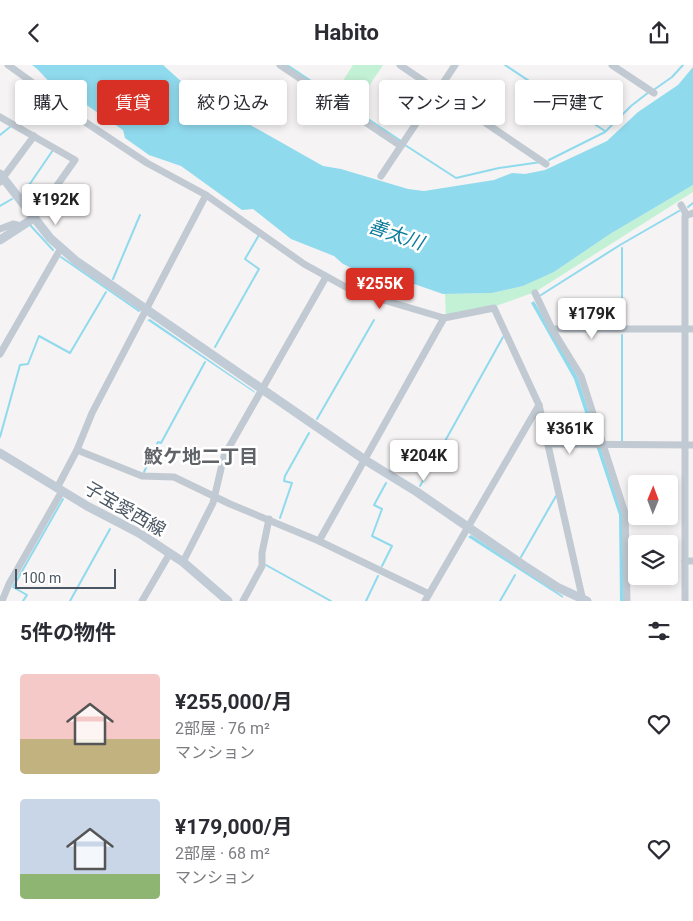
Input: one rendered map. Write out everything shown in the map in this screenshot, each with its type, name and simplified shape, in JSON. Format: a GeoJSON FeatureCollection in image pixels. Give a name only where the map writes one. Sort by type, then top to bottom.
{"type":"FeatureCollection","features":[{"type":"Feature","properties":{"kind":"street"},"geometry":{"type":"LineString","coordinates":[[8,65],[65,106],[73,114],[147,163],[206,195],[326,277],[353,291],[444,318],[458,317],[494,308],[539,405],[584,600],[571,598],[417,492],[365,460],[147,311],[61,248],[1,178],[34,136]]}},
{"type":"Feature","properties":{"kind":"street"},"geometry":{"type":"LineString","coordinates":[[280,65],[401,146]]}},
{"type":"Feature","properties":{"kind":"street"},"geometry":{"type":"LineString","coordinates":[[400,65],[423,80]]}},
{"type":"Feature","properties":{"kind":"street"},"geometry":{"type":"LineString","coordinates":[[445,80],[455,65]]}},
{"type":"Feature","properties":{"kind":"street"},"geometry":{"type":"LineString","coordinates":[[612,65],[654,93]]}},
{"type":"Feature","properties":{"kind":"street"},"geometry":{"type":"LineString","coordinates":[[0,117],[75,160],[34,218],[0,240]]}},
{"type":"Feature","properties":{"kind":"street"},"geometry":{"type":"LineString","coordinates":[[381,177],[415,125]]}},
{"type":"Feature","properties":{"kind":"street"},"geometry":{"type":"LineString","coordinates":[[489,125],[546,164]]}},
{"type":"Feature","properties":{"kind":"street"},"geometry":{"type":"LineString","coordinates":[[2,601],[59,489],[92,413],[206,195]]}},
{"type":"Feature","properties":{"kind":"street"},"geometry":{"type":"LineString","coordinates":[[681,205],[690,214],[684,329],[684,445],[689,561],[685,601]]}},
{"type":"Feature","properties":{"kind":"street"},"geometry":{"type":"LineString","coordinates":[[0,229],[13,225],[21,226]]}},
{"type":"Feature","properties":{"kind":"street"},"geometry":{"type":"LineString","coordinates":[[0,354],[61,248]]}},
{"type":"Feature","properties":{"kind":"street"},"geometry":{"type":"LineString","coordinates":[[183,562],[213,503],[224,456],[264,390],[326,277]]}},
{"type":"Feature","properties":{"kind":"street"},"geometry":{"type":"LineString","coordinates":[[535,293],[552,329],[580,376],[599,445],[625,513],[627,601]]}},
{"type":"Feature","properties":{"kind":"street"},"geometry":{"type":"LineString","coordinates":[[319,541],[444,318]]}},
{"type":"Feature","properties":{"kind":"street"},"geometry":{"type":"LineString","coordinates":[[552,329],[693,329]]}},
{"type":"Feature","properties":{"kind":"street"},"geometry":{"type":"LineString","coordinates":[[425,601],[539,405]]}},
{"type":"Feature","properties":{"kind":"street"},"geometry":{"type":"LineString","coordinates":[[548,444],[693,445]]}},
{"type":"Feature","properties":{"kind":"street"},"geometry":{"type":"LineString","coordinates":[[77,450],[142,476],[174,477],[214,497],[319,541],[429,593]]}},
{"type":"Feature","properties":{"kind":"street","name":"子宝愛西線"},"geometry":{"type":"LineString","coordinates":[[0,453],[59,489],[139,533],[170,553],[228,601]]}},
{"type":"Feature","properties":{"kind":"street"},"geometry":{"type":"LineString","coordinates":[[245,600],[262,566],[262,553],[268,519]]}},
{"type":"Feature","properties":{"kind":"street"},"geometry":{"type":"LineString","coordinates":[[142,601],[170,553]]}},
{"type":"Feature","properties":{"kind":"green space"},"geometry":{"type":"Polygon","coordinates":[[[353,65],[383,65],[369,86],[369,80],[343,80],[353,65]]]}},
{"type":"Feature","properties":{"kind":"green space"},"geometry":{"type":"Polygon","coordinates":[[[693,185],[693,192],[535,292],[493,307],[446,317],[445,294],[492,293],[523,286],[554,272],[610,234],[693,185]]]}},
{"type":"Feature","properties":{"kind":"water","name":"善太川"},"geometry":{"type":"Polygon","coordinates":[[[32,65],[163,65],[180,80],[179,125],[250,125],[323,166],[341,169],[408,189],[424,191],[494,180],[512,173],[525,174],[545,170],[607,141],[638,112],[678,85],[693,67],[693,185],[610,234],[554,272],[523,286],[492,293],[443,294],[391,276],[358,271],[343,264],[334,256],[291,239],[253,209],[242,210],[181,166],[149,155],[125,138],[123,130],[116,125],[169,125],[169,80],[97,80],[97,112],[87,105],[87,80],[49,80],[32,65]]]}},
{"type":"Feature","properties":{"kind":"water"},"geometry":{"type":"Polygon","coordinates":[[[534,301],[578,378],[622,514],[624,601],[620,601],[619,515],[574,379],[531,303],[534,301]]]}},
{"type":"Feature","properties":{"kind":"water"},"geometry":{"type":"Polygon","coordinates":[[[150,319],[254,391],[255,393],[147,320],[150,319]]]}},
{"type":"Feature","properties":{"kind":"water"},"geometry":{"type":"Polygon","coordinates":[[[471,535],[563,596],[563,598],[468,537],[471,535]]]}},
{"type":"Feature","properties":{"kind":"waterway"},"geometry":{"type":"LineString","coordinates":[[287,65],[401,141]]}},
{"type":"Feature","properties":{"kind":"waterway"},"geometry":{"type":"LineString","coordinates":[[505,65],[605,131]]}},
{"type":"Feature","properties":{"kind":"waterway"},"geometry":{"type":"LineString","coordinates":[[655,89],[672,77],[683,65]]}},
{"type":"Feature","properties":{"kind":"waterway"},"geometry":{"type":"LineString","coordinates":[[549,160],[605,132],[631,106],[649,92]]}},
{"type":"Feature","properties":{"kind":"waterway"},"geometry":{"type":"LineString","coordinates":[[0,135],[10,127]]}},
{"type":"Feature","properties":{"kind":"waterway"},"geometry":{"type":"LineString","coordinates":[[405,145],[456,178],[499,168],[541,162]]}},
{"type":"Feature","properties":{"kind":"waterway"},"geometry":{"type":"LineString","coordinates":[[23,194],[53,150]]}},
{"type":"Feature","properties":{"kind":"waterway"},"geometry":{"type":"LineString","coordinates":[[0,206],[12,199]]}},
{"type":"Feature","properties":{"kind":"waterway"},"geometry":{"type":"LineString","coordinates":[[688,207],[693,203]]}},
{"type":"Feature","properties":{"kind":"waterway"},"geometry":{"type":"LineString","coordinates":[[541,295],[620,245],[679,211]]}},
{"type":"Feature","properties":{"kind":"waterway"},"geometry":{"type":"LineString","coordinates":[[113,279],[140,215]]}},
{"type":"Feature","properties":{"kind":"waterway"},"geometry":{"type":"LineString","coordinates":[[30,225],[53,250]]}},
{"type":"Feature","properties":{"kind":"waterway"},"geometry":{"type":"LineString","coordinates":[[215,347],[259,269],[245,259],[259,235]]}},
{"type":"Feature","properties":{"kind":"waterway"},"geometry":{"type":"LineString","coordinates":[[622,248],[622,325]]}},
{"type":"Feature","properties":{"kind":"waterway"},"geometry":{"type":"LineString","coordinates":[[61,257],[139,311]]}},
{"type":"Feature","properties":{"kind":"waterway"},"geometry":{"type":"LineString","coordinates":[[0,437],[20,365],[28,364],[39,336],[70,353],[106,292]]}},
{"type":"Feature","properties":{"kind":"waterway"},"geometry":{"type":"LineString","coordinates":[[317,419],[374,320]]}},
{"type":"Feature","properties":{"kind":"waterway"},"geometry":{"type":"LineString","coordinates":[[622,335],[622,441]]}},
{"type":"Feature","properties":{"kind":"waterway"},"geometry":{"type":"LineString","coordinates":[[420,486],[503,337]]}},
{"type":"Feature","properties":{"kind":"waterway"},"geometry":{"type":"LineString","coordinates":[[144,472],[158,442],[161,443],[205,362]]}},
{"type":"Feature","properties":{"kind":"waterway"},"geometry":{"type":"LineString","coordinates":[[280,518],[292,483],[284,481],[285,476],[309,433]]}},
{"type":"Feature","properties":{"kind":"waterway"},"geometry":{"type":"LineString","coordinates":[[382,566],[392,546],[372,536],[382,509],[374,505],[386,483]]}},
{"type":"Feature","properties":{"kind":"waterway"},"geometry":{"type":"LineString","coordinates":[[521,557],[556,496]]}},
{"type":"Feature","properties":{"kind":"waterway"},"geometry":{"type":"LineString","coordinates":[[23,601],[27,595],[13,587],[63,499]]}},
{"type":"Feature","properties":{"kind":"waterway"},"geometry":{"type":"LineString","coordinates":[[70,601],[110,529]]}},
{"type":"Feature","properties":{"kind":"waterway"},"geometry":{"type":"LineString","coordinates":[[266,565],[331,601]]}},
{"type":"Feature","properties":{"kind":"waterway"},"geometry":{"type":"LineString","coordinates":[[500,601],[515,575]]}},
{"type":"Feature","properties":{"kind":"waterway"},"geometry":{"type":"LineString","coordinates":[[366,601],[378,576]]}},
{"type":"Feature","properties":{"kind":"district","name":"鮫ケ地二丁目"},"geometry":{"type":"Point","coordinates":[201,456]}}]}
